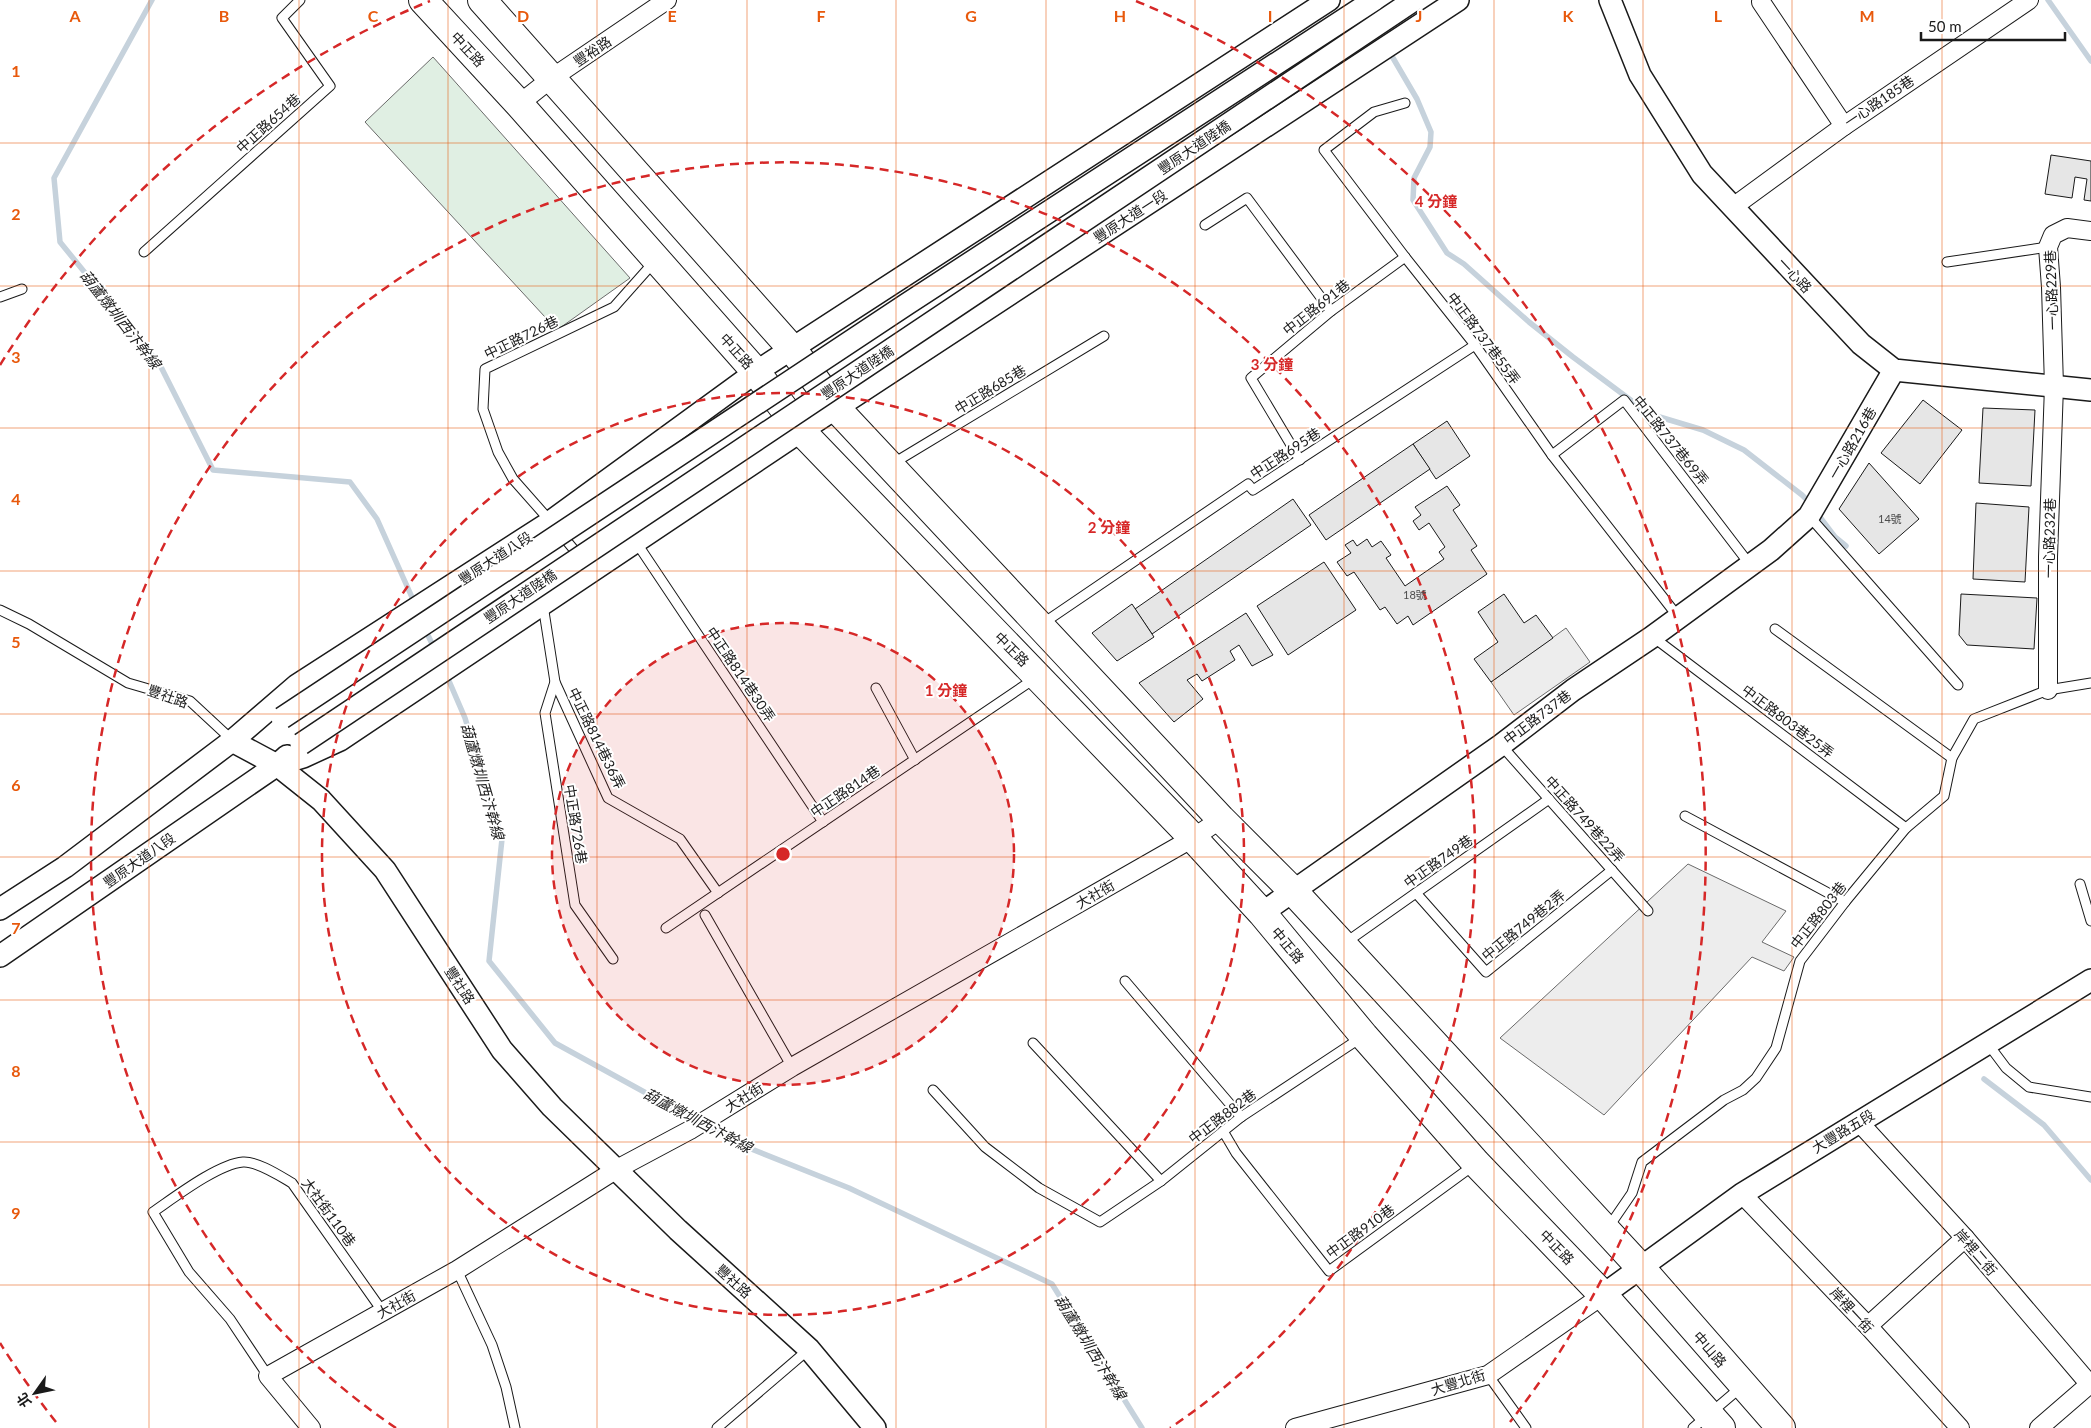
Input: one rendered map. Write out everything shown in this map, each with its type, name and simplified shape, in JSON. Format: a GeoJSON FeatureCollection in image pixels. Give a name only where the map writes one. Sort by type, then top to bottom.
{"type":"FeatureCollection","features":[{"type":"Feature","properties":{"kind":"main road","name":"中正路"},"geometry":{"type":"LineString","coordinates":[[423,0],[519,104],[756,372],[801,431],[1193,838],[1262,913],[1364,1036],[1476,1163],[1603,1295]]}},
{"type":"Feature","properties":{"kind":"main road"},"geometry":{"type":"LineString","coordinates":[[482,0],[792,350],[836,408],[889,466],[1220,819],[1293,891],[1605,1232],[1641,1268]]}},
{"type":"Feature","properties":{"kind":"main road","name":"中山路"},"geometry":{"type":"LineString","coordinates":[[1641,1268],[1742,1386],[1781,1428]]}},
{"type":"Feature","properties":{"kind":"main road"},"geometry":{"type":"LineString","coordinates":[[1603,1295],[1707,1424]]}},
{"type":"Feature","properties":{"kind":"street","name":"豐裕路"},"geometry":{"type":"LineString","coordinates":[[519,104],[552,78],[667,0]]}},
{"type":"Feature","properties":{"kind":"street"},"geometry":{"type":"LineString","coordinates":[[756,372],[1328,0]]}},
{"type":"Feature","properties":{"kind":"street","name":"豐原大道陸橋"},"geometry":{"type":"LineString","coordinates":[[282,718],[916,299],[1374,0]]}},
{"type":"Feature","properties":{"kind":"street","name":"豐原大道陸橋"},"geometry":{"type":"LineString","coordinates":[[301,744],[1414,0]]}},
{"type":"Feature","properties":{"kind":"street","name":"豐原大道一段"},"geometry":{"type":"LineString","coordinates":[[801,431],[1458,0]]}},
{"type":"Feature","properties":{"kind":"street","name":"一心路"},"geometry":{"type":"LineString","coordinates":[[1610,0],[1640,76],[1702,174],[1861,344],[1894,370]]}},
{"type":"Feature","properties":{"kind":"street","name":"一心路185巷"},"geometry":{"type":"LineString","coordinates":[[1733,207],[1844,126],[2029,0]]}},
{"type":"Feature","properties":{"kind":"street"},"geometry":{"type":"LineString","coordinates":[[1761,2],[1844,126]]}},
{"type":"Feature","properties":{"kind":"street","name":"一心路229巷"},"geometry":{"type":"LineString","coordinates":[[2054,386],[2048,247],[2053,235],[2067,228],[2091,231]]}},
{"type":"Feature","properties":{"kind":"street"},"geometry":{"type":"LineString","coordinates":[[1894,370],[2091,390]]}},
{"type":"Feature","properties":{"kind":"street","name":"一心路216巷"},"geometry":{"type":"LineString","coordinates":[[1809,516],[1894,370]]}},
{"type":"Feature","properties":{"kind":"street","name":"豐原大道八段"},"geometry":{"type":"LineString","coordinates":[[0,909],[65,867],[232,741],[297,685],[550,522],[756,372]]}},
{"type":"Feature","properties":{"kind":"street","name":"一心路232巷"},"geometry":{"type":"LineString","coordinates":[[2048,690],[2048,558],[2054,386]]}},
{"type":"Feature","properties":{"kind":"street","name":"豐原大道八段"},"geometry":{"type":"LineString","coordinates":[[278,765],[303,757],[340,740],[801,431]]}},
{"type":"Feature","properties":{"kind":"street","name":"中正路737巷"},"geometry":{"type":"LineString","coordinates":[[1262,913],[1501,745],[1573,690],[1752,566],[1809,516]]}},
{"type":"Feature","properties":{"kind":"street","name":"豐原大道八段"},"geometry":{"type":"LineString","coordinates":[[232,741],[282,718]]}},
{"type":"Feature","properties":{"kind":"street","name":"豐社路"},"geometry":{"type":"LineString","coordinates":[[232,741],[278,765],[320,800],[385,870],[502,1050],[552,1107],[678,1230],[809,1349],[875,1428]]}},
{"type":"Feature","properties":{"kind":"street","name":"豐原大道八段"},"geometry":{"type":"LineString","coordinates":[[0,956],[278,765],[301,744]]}},
{"type":"Feature","properties":{"kind":"street","name":"大社街"},"geometry":{"type":"LineString","coordinates":[[268,1376],[457,1270],[617,1169],[690,1130],[792,1067],[1193,838],[1220,819]]}},
{"type":"Feature","properties":{"kind":"street","name":"大豐路五段"},"geometry":{"type":"LineString","coordinates":[[1603,1295],[1742,1194],[1858,1121],[1924,1084],[2091,980]]}},
{"type":"Feature","properties":{"kind":"street","name":"岸裡二街"},"geometry":{"type":"LineString","coordinates":[[1858,1121],[1965,1238],[2090,1384]]}},
{"type":"Feature","properties":{"kind":"street","name":"岸裡一街"},"geometry":{"type":"LineString","coordinates":[[1742,1194],[1868,1326],[1960,1428]]}},
{"type":"Feature","properties":{"kind":"street"},"geometry":{"type":"LineString","coordinates":[[1868,1326],[1965,1238]]}},
{"type":"Feature","properties":{"kind":"street","name":"大豐北街"},"geometry":{"type":"LineString","coordinates":[[1295,1428],[1488,1375],[1603,1295]]}},
{"type":"Feature","properties":{"kind":"street"},"geometry":{"type":"LineString","coordinates":[[268,1376],[311,1428]]}},
{"type":"Feature","properties":{"kind":"street"},"geometry":{"type":"LineString","coordinates":[[2039,1428],[2090,1384]]}},
{"type":"Feature","properties":{"kind":"lane","name":"中正路654巷"},"geometry":{"type":"LineString","coordinates":[[144,252],[330,86],[282,18],[300,0]]}},
{"type":"Feature","properties":{"kind":"lane","name":"中正路737巷55弄"},"geometry":{"type":"LineString","coordinates":[[1405,104],[1374,112],[1324,150],[1475,345],[1552,455],[1679,618]]}},
{"type":"Feature","properties":{"kind":"lane"},"geometry":{"type":"LineString","coordinates":[[1205,225],[1247,198],[1330,311]]}},
{"type":"Feature","properties":{"kind":"lane"},"geometry":{"type":"LineString","coordinates":[[1947,262],[2048,247]]}},
{"type":"Feature","properties":{"kind":"lane","name":"中正路691巷"},"geometry":{"type":"LineString","coordinates":[[1300,460],[1251,378],[1330,311],[1405,257]]}},
{"type":"Feature","properties":{"kind":"lane","name":"中正路726巷"},"geometry":{"type":"LineString","coordinates":[[550,522],[514,479],[498,452],[482,409],[485,369],[614,307],[656,260]]}},
{"type":"Feature","properties":{"kind":"lane"},"geometry":{"type":"LineString","coordinates":[[0,297],[22,289]]}},
{"type":"Feature","properties":{"kind":"lane","name":"中正路685巷"},"geometry":{"type":"LineString","coordinates":[[889,466],[1104,336]]}},
{"type":"Feature","properties":{"kind":"lane","name":"中正路695巷"},"geometry":{"type":"LineString","coordinates":[[1039,626],[1248,484],[1254,490],[1475,345]]}},
{"type":"Feature","properties":{"kind":"lane","name":"中正路737巷69弄"},"geometry":{"type":"LineString","coordinates":[[1552,455],[1624,400],[1752,566]]}},
{"type":"Feature","properties":{"kind":"lane"},"geometry":{"type":"LineString","coordinates":[[1809,516],[1958,686]]}},
{"type":"Feature","properties":{"kind":"lane"},"geometry":{"type":"LineString","coordinates":[[550,522],[593,572]]}},
{"type":"Feature","properties":{"kind":"lane","name":"中正路814巷30弄"},"geometry":{"type":"LineString","coordinates":[[636,542],[823,822]]}},
{"type":"Feature","properties":{"kind":"lane","name":"中正路814巷36弄"},"geometry":{"type":"LineString","coordinates":[[543,605],[555,682],[608,798],[680,839],[718,893]]}},
{"type":"Feature","properties":{"kind":"lane","name":"豐社路"},"geometry":{"type":"LineString","coordinates":[[0,610],[29,624],[128,683],[190,701],[232,741]]}},
{"type":"Feature","properties":{"kind":"lane"},"geometry":{"type":"LineString","coordinates":[[1775,629],[1952,758]]}},
{"type":"Feature","properties":{"kind":"lane","name":"中正路803巷25弄"},"geometry":{"type":"LineString","coordinates":[[1652,637],[1906,828]]}},
{"type":"Feature","properties":{"kind":"lane","name":"中正路814巷"},"geometry":{"type":"LineString","coordinates":[[666,928],[1039,676]]}},
{"type":"Feature","properties":{"kind":"lane","name":"中正路726巷"},"geometry":{"type":"LineString","coordinates":[[555,682],[545,713],[575,905],[613,959]]}},
{"type":"Feature","properties":{"kind":"lane","name":"中正路803巷"},"geometry":{"type":"LineString","coordinates":[[1605,1232],[1632,1193],[1642,1162],[1724,1100],[1743,1090],[1756,1078],[1776,1048],[1800,961],[1906,828],[1944,796],[1952,758],[1974,719],[2048,690],[2091,683]]}},
{"type":"Feature","properties":{"kind":"lane"},"geometry":{"type":"LineString","coordinates":[[876,688],[915,760]]}},
{"type":"Feature","properties":{"kind":"lane","name":"中正路749巷22弄"},"geometry":{"type":"LineString","coordinates":[[1501,745],[1648,911]]}},
{"type":"Feature","properties":{"kind":"lane","name":"中正路749巷"},"geometry":{"type":"LineString","coordinates":[[1342,945],[1549,799]]}},
{"type":"Feature","properties":{"kind":"lane"},"geometry":{"type":"LineString","coordinates":[[1685,816],[1846,902]]}},
{"type":"Feature","properties":{"kind":"lane","name":"中正路749巷2弄"},"geometry":{"type":"LineString","coordinates":[[1416,893],[1486,972],[1612,870]]}},
{"type":"Feature","properties":{"kind":"lane"},"geometry":{"type":"LineString","coordinates":[[2080,884],[2091,921]]}},
{"type":"Feature","properties":{"kind":"lane"},"geometry":{"type":"LineString","coordinates":[[705,915],[792,1067]]}},
{"type":"Feature","properties":{"kind":"lane"},"geometry":{"type":"LineString","coordinates":[[1125,981],[1241,1117]]}},
{"type":"Feature","properties":{"kind":"lane","name":"中正路882巷"},"geometry":{"type":"LineString","coordinates":[[933,1090],[986,1147],[1038,1188],[1100,1222],[1161,1181],[1241,1117],[1364,1036]]}},
{"type":"Feature","properties":{"kind":"lane"},"geometry":{"type":"LineString","coordinates":[[1034,1043],[1161,1181]]}},
{"type":"Feature","properties":{"kind":"lane"},"geometry":{"type":"LineString","coordinates":[[1988,1044],[2006,1068],[2029,1087],[2091,1097]]}},
{"type":"Feature","properties":{"kind":"lane","name":"中正路910巷"},"geometry":{"type":"LineString","coordinates":[[1223,1131],[1236,1153],[1329,1271],[1476,1163]]}},
{"type":"Feature","properties":{"kind":"lane","name":"大社街110巷"},"geometry":{"type":"LineString","coordinates":[[268,1376],[230,1319],[189,1272],[153,1212],[224,1166],[244,1162],[272,1171],[292,1184],[383,1312]]}},
{"type":"Feature","properties":{"kind":"lane"},"geometry":{"type":"LineString","coordinates":[[457,1270],[492,1344],[506,1387],[515,1428]]}},
{"type":"Feature","properties":{"kind":"lane"},"geometry":{"type":"LineString","coordinates":[[717,1428],[809,1349]]}},
{"type":"Feature","properties":{"kind":"lane"},"geometry":{"type":"LineString","coordinates":[[1488,1375],[1526,1428]]}},
{"type":"Feature","properties":{"kind":"lane"},"geometry":{"type":"LineString","coordinates":[[1707,1424],[1742,1386]]}},
{"type":"Feature","properties":{"kind":"green space"},"geometry":{"type":"Polygon","coordinates":[[[433,57],[630,278],[557,330],[365,122],[433,57]]]}},
{"type":"Feature","properties":{"kind":"shaded area"},"geometry":{"type":"Polygon","coordinates":[[[1566,628],[1590,662],[1514,715],[1491,682],[1566,628]]]}},
{"type":"Feature","properties":{"kind":"shaded area"},"geometry":{"type":"Polygon","coordinates":[[[1688,864],[1786,911],[1762,942],[1794,957],[1784,971],[1752,957],[1604,1115],[1500,1038],[1688,864]]]}},
{"type":"Feature","properties":{"kind":"building"},"geometry":{"type":"Polygon","coordinates":[[[2051,155],[2091,161],[2091,201],[2084,200],[2087,179],[2075,177],[2072,198],[2045,194],[2051,155]]]}},
{"type":"Feature","properties":{"kind":"building"},"geometry":{"type":"Polygon","coordinates":[[[1923,400],[1962,430],[1920,484],[1881,453],[1923,400]]]}},
{"type":"Feature","properties":{"kind":"building"},"geometry":{"type":"Polygon","coordinates":[[[1983,408],[2035,410],[2031,486],[1979,483],[1983,408]]]}},
{"type":"Feature","properties":{"kind":"building"},"geometry":{"type":"Polygon","coordinates":[[[1447,421],[1470,456],[1436,479],[1413,444],[1447,421]]]}},
{"type":"Feature","properties":{"kind":"building"},"geometry":{"type":"Polygon","coordinates":[[[1413,444],[1430,469],[1326,540],[1309,515],[1413,444]]]}},
{"type":"Feature","properties":{"kind":"building"},"geometry":{"type":"Polygon","coordinates":[[[1869,463],[1919,519],[1879,554],[1839,509],[1869,463]]]}},
{"type":"Feature","properties":{"kind":"building"},"geometry":{"type":"Polygon","coordinates":[[[1447,486],[1460,505],[1453,510],[1477,546],[1471,550],[1487,574],[1413,625],[1408,616],[1397,624],[1385,607],[1380,610],[1354,572],[1347,576],[1337,562],[1351,553],[1345,545],[1353,540],[1357,546],[1367,539],[1372,547],[1381,541],[1391,555],[1386,558],[1405,586],[1444,559],[1439,552],[1445,547],[1429,523],[1419,530],[1413,521],[1421,515],[1415,507],[1447,486]]]}},
{"type":"Feature","properties":{"kind":"building"},"geometry":{"type":"Polygon","coordinates":[[[1293,499],[1311,525],[1152,634],[1135,609],[1293,499]]]}},
{"type":"Feature","properties":{"kind":"building"},"geometry":{"type":"Polygon","coordinates":[[[1976,503],[2029,507],[2025,582],[1973,579],[1976,503]]]}},
{"type":"Feature","properties":{"kind":"building"},"geometry":{"type":"Polygon","coordinates":[[[1324,562],[1356,610],[1288,655],[1257,606],[1324,562]]]}},
{"type":"Feature","properties":{"kind":"building"},"geometry":{"type":"Polygon","coordinates":[[[1504,594],[1524,623],[1536,615],[1553,638],[1491,682],[1474,659],[1498,642],[1478,612],[1504,594]]]}},
{"type":"Feature","properties":{"kind":"building"},"geometry":{"type":"Polygon","coordinates":[[[1961,594],[2037,598],[2034,649],[1967,645],[1959,635],[1961,594]]]}},
{"type":"Feature","properties":{"kind":"building"},"geometry":{"type":"Polygon","coordinates":[[[1132,604],[1154,637],[1117,661],[1092,633],[1132,604]]]}},
{"type":"Feature","properties":{"kind":"building"},"geometry":{"type":"Polygon","coordinates":[[[1246,613],[1273,655],[1252,666],[1239,645],[1230,651],[1235,660],[1202,681],[1197,674],[1187,680],[1203,699],[1174,722],[1139,683],[1246,613]]]}},
{"type":"Feature","properties":{"kind":"waterway","name":"葫蘆燉圳西汴幹線"},"geometry":{"type":"LineString","coordinates":[[152,0],[54,178],[60,242],[160,365],[213,470],[350,482],[377,519],[415,604]]}},
{"type":"Feature","properties":{"kind":"waterway"},"geometry":{"type":"LineString","coordinates":[[2048,0],[2091,61]]}},
{"type":"Feature","properties":{"kind":"waterway"},"geometry":{"type":"LineString","coordinates":[[1393,58],[1417,99],[1431,132],[1430,147],[1414,178],[1413,200],[1447,253],[1464,264],[1529,322],[1644,410],[1653,415],[1703,430],[1744,450],[1811,504]]}},
{"type":"Feature","properties":{"kind":"waterway"},"geometry":{"type":"LineString","coordinates":[[1816,512],[1835,537],[1846,546]]}},
{"type":"Feature","properties":{"kind":"waterway","name":"葫蘆燉圳西汴幹線"},"geometry":{"type":"LineString","coordinates":[[425,629],[435,650]]}},
{"type":"Feature","properties":{"kind":"waterway","name":"葫蘆燉圳西汴幹線"},"geometry":{"type":"LineString","coordinates":[[446,674],[465,718],[502,839],[489,961],[555,1043],[739,1144],[849,1188],[1052,1284],[1142,1428]]}},
{"type":"Feature","properties":{"kind":"waterway"},"geometry":{"type":"LineString","coordinates":[[1984,1079],[2044,1125],[2091,1180]]}}]}
